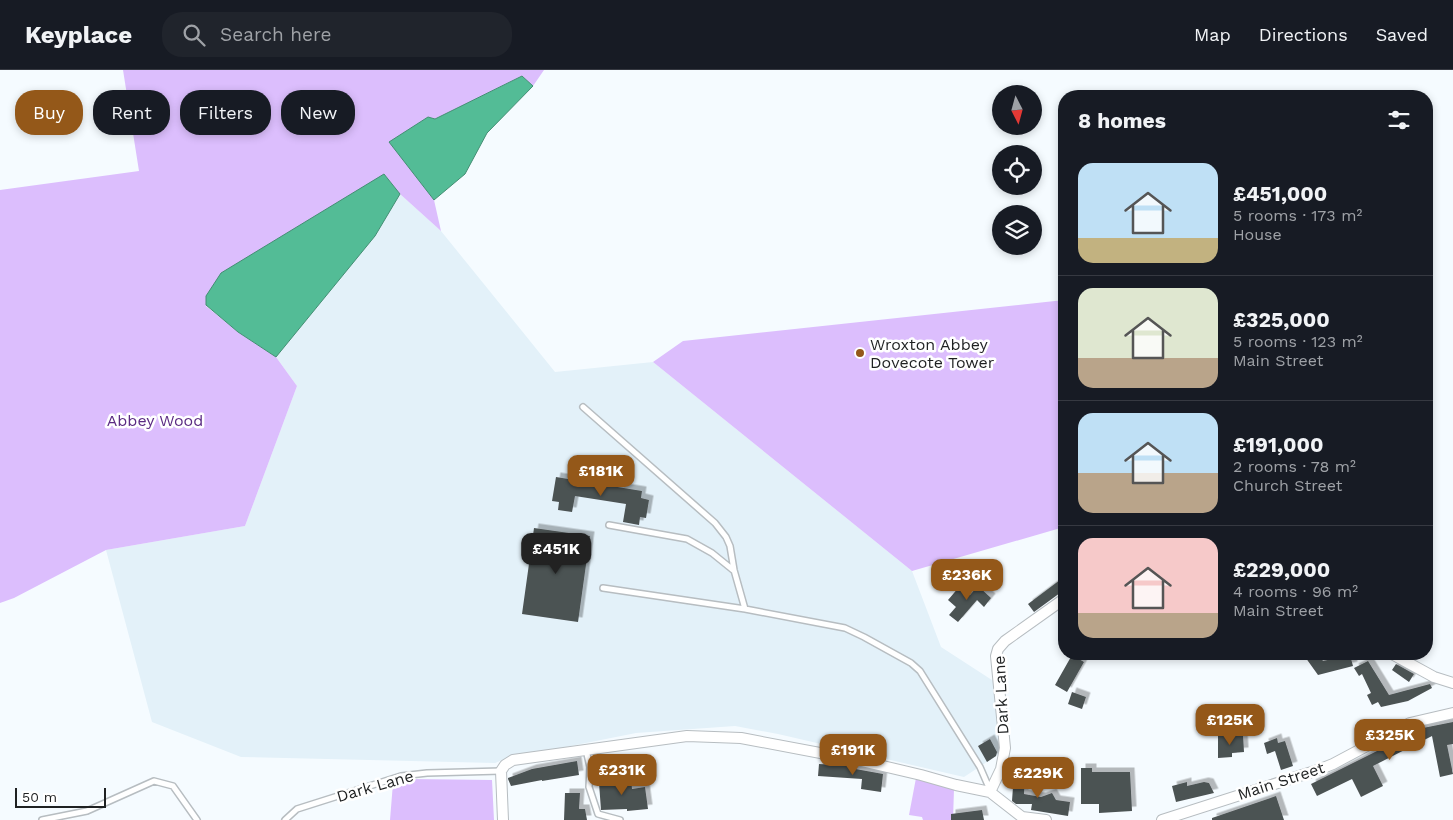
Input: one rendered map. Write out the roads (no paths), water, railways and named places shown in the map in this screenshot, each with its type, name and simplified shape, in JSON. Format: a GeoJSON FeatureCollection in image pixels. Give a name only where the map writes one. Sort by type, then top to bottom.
{"type":"FeatureCollection","features":[{"type":"Feature","properties":{"kind":"street","name":"Dark Lane"},"geometry":{"type":"LineString","coordinates":[[990,792],[1001,769],[1004,748],[996,656],[998,649],[1005,641],[1058,603]]}},
{"type":"Feature","properties":{"kind":"street"},"geometry":{"type":"LineString","coordinates":[[1403,660],[1434,677],[1453,683]]}},
{"type":"Feature","properties":{"kind":"street","name":"Main Street"},"geometry":{"type":"LineString","coordinates":[[1162,820],[1318,770],[1410,723],[1453,713]]}},
{"type":"Feature","properties":{"kind":"street"},"geometry":{"type":"LineString","coordinates":[[503,820],[501,771],[505,764],[514,760],[687,736],[741,738],[857,760],[922,775],[990,792],[1020,818],[1046,820]]}},
{"type":"Feature","properties":{"kind":"lane"},"geometry":{"type":"LineString","coordinates":[[583,407],[715,523],[730,546],[744,609]]}},
{"type":"Feature","properties":{"kind":"lane"},"geometry":{"type":"LineString","coordinates":[[609,525],[687,539],[712,553],[734,570]]}},
{"type":"Feature","properties":{"kind":"lane"},"geometry":{"type":"LineString","coordinates":[[604,588],[744,609],[846,628],[864,637],[911,663],[920,671],[980,767],[990,792]]}},
{"type":"Feature","properties":{"kind":"lane"},"geometry":{"type":"LineString","coordinates":[[586,750],[590,767],[589,787],[598,814],[620,820]]}},
{"type":"Feature","properties":{"kind":"lane","name":"Dark Lane"},"geometry":{"type":"LineString","coordinates":[[285,820],[297,810],[401,776],[427,773],[501,771]]}},
{"type":"Feature","properties":{"kind":"lane"},"geometry":{"type":"LineString","coordinates":[[42,820],[87,811],[154,781],[173,786],[196,820]]}},
{"type":"Feature","properties":{"kind":"place","name":"Wroxton Abbey Dovecote Tower"},"geometry":{"type":"Point","coordinates":[860,353]}},
{"type":"Feature","properties":{"kind":"park label","name":"Abbey Wood"},"geometry":{"type":"Point","coordinates":[155,420]}}]}
